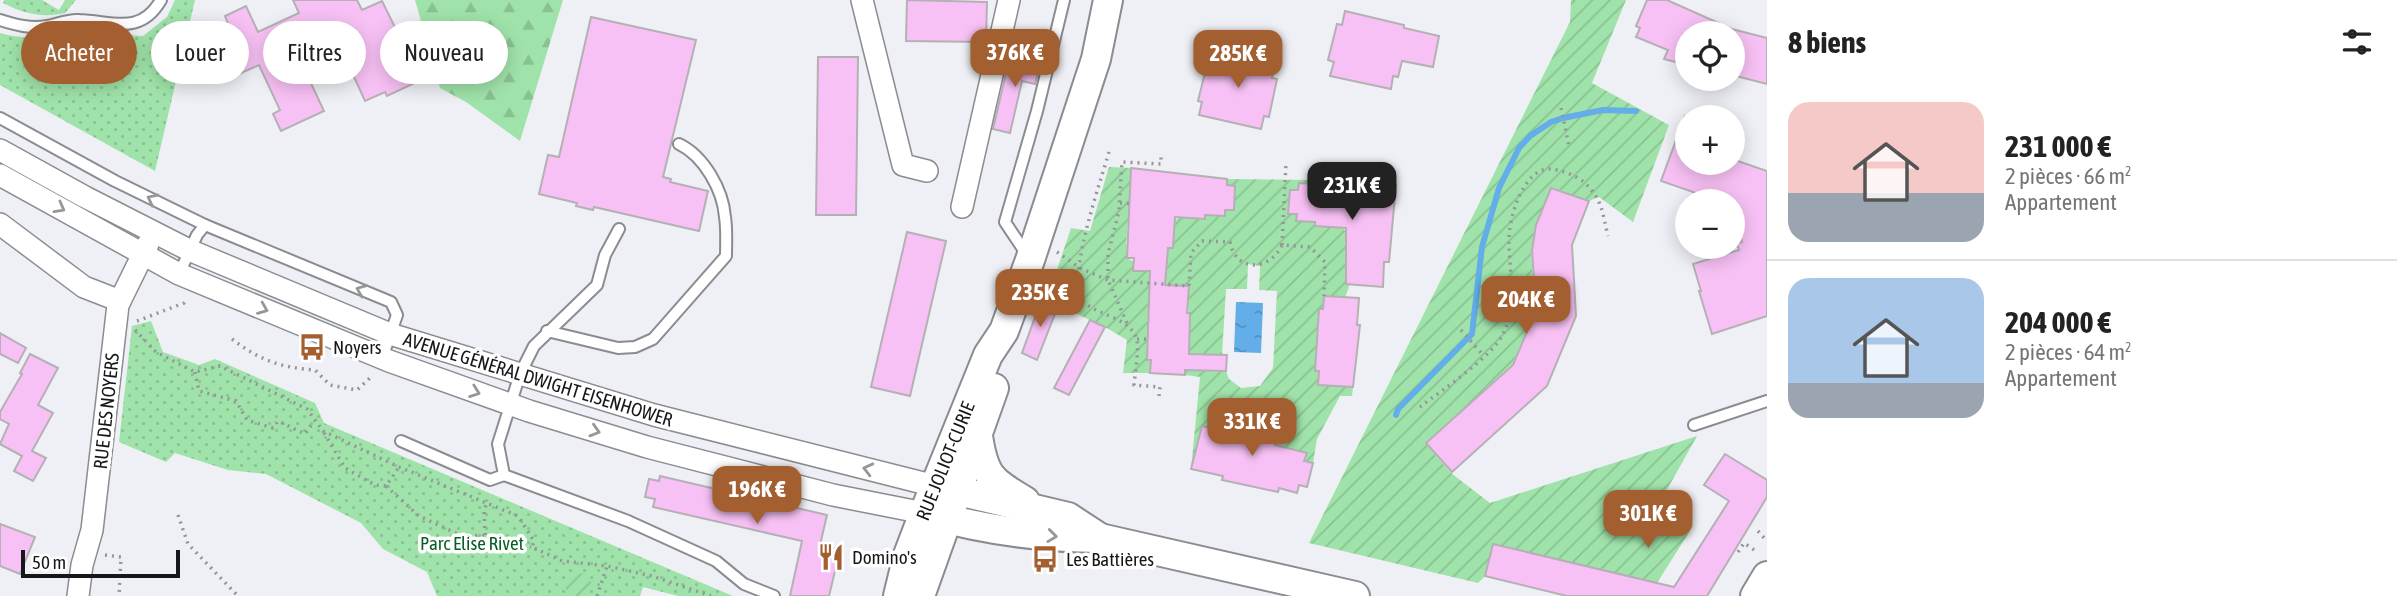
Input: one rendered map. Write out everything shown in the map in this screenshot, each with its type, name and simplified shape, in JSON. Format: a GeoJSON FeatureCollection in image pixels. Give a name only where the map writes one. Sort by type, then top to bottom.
{"type":"FeatureCollection","features":[{"type":"Feature","properties":{"kind":"main road","name":"RUE JOLIOT-CURIE"},"geometry":{"type":"LineString","coordinates":[[920,596],[936,516],[988,355],[1004,331],[1033,252],[1096,59],[1108,0]]}},
{"type":"Feature","properties":{"kind":"main road","name":"RUE JOLIOT-CURIE"},"geometry":{"type":"LineString","coordinates":[[946,489],[978,436],[1003,359],[1004,331]]}},
{"type":"Feature","properties":{"kind":"main road"},"geometry":{"type":"LineString","coordinates":[[978,436],[982,462],[999,487],[1043,511]]}},
{"type":"Feature","properties":{"kind":"main road","name":"AVENUE GÉNÉRAL DWIGHT EISENHOWER"},"geometry":{"type":"LineString","coordinates":[[946,489],[1068,517],[1100,538]]}},
{"type":"Feature","properties":{"kind":"main road","name":"RUE JOLIOT-CURIE"},"geometry":{"type":"LineString","coordinates":[[898,596],[908,555],[936,516]]}},
{"type":"Feature","properties":{"kind":"main road","name":"AVENUE GÉNÉRAL DWIGHT EISENHOWER"},"geometry":{"type":"LineString","coordinates":[[936,516],[993,529],[1052,537],[1100,538],[1354,596]]}},
{"type":"Feature","properties":{"kind":"street"},"geometry":{"type":"LineString","coordinates":[[862,0],[903,166],[928,171]]}},
{"type":"Feature","properties":{"kind":"street"},"geometry":{"type":"LineString","coordinates":[[962,207],[1009,0]]}},
{"type":"Feature","properties":{"kind":"street","name":"AVENUE GÉNÉRAL DWIGHT EISENHOWER"},"geometry":{"type":"LineString","coordinates":[[0,150],[189,250],[390,334],[654,415],[946,489]]}},
{"type":"Feature","properties":{"kind":"street","name":"AVENUE GÉNÉRAL DWIGHT EISENHOWER"},"geometry":{"type":"LineString","coordinates":[[0,175],[186,277],[385,360],[512,405],[647,447],[833,495],[936,516]]}},
{"type":"Feature","properties":{"kind":"street"},"geometry":{"type":"LineString","coordinates":[[0,224],[84,287],[120,300]]}},
{"type":"Feature","properties":{"kind":"street","name":"RUE DES NOYERS"},"geometry":{"type":"LineString","coordinates":[[78,596],[92,530],[118,305],[153,232]]}},
{"type":"Feature","properties":{"kind":"lane"},"geometry":{"type":"LineString","coordinates":[[0,20],[32,27],[46,27],[77,19],[131,24],[152,14],[161,0]]}},
{"type":"Feature","properties":{"kind":"lane"},"geometry":{"type":"LineString","coordinates":[[1033,252],[1005,222],[1037,111],[1064,0]]}},
{"type":"Feature","properties":{"kind":"lane"},"geometry":{"type":"LineString","coordinates":[[0,117],[115,181],[205,226],[391,302],[397,316],[385,360]]}},
{"type":"Feature","properties":{"kind":"lane"},"geometry":{"type":"LineString","coordinates":[[547,331],[618,348],[635,347],[653,339],[726,256],[725,214],[714,180],[691,149],[679,144]]}},
{"type":"Feature","properties":{"kind":"lane"},"geometry":{"type":"LineString","coordinates":[[186,277],[189,250],[205,226]]}},
{"type":"Feature","properties":{"kind":"lane"},"geometry":{"type":"LineString","coordinates":[[505,475],[498,444],[520,374],[534,346],[597,285],[605,255],[619,229]]}},
{"type":"Feature","properties":{"kind":"lane"},"geometry":{"type":"LineString","coordinates":[[1694,425],[1767,401]]}},
{"type":"Feature","properties":{"kind":"lane"},"geometry":{"type":"LineString","coordinates":[[401,441],[490,480],[505,475],[628,521],[716,561],[744,584],[774,596]]}},
{"type":"Feature","properties":{"kind":"path"},"geometry":{"type":"LineString","coordinates":[[1561,108],[1569,146]]}},
{"type":"Feature","properties":{"kind":"path"},"geometry":{"type":"LineString","coordinates":[[1109,152],[1086,231],[1079,293],[1084,303],[1128,325]]}},
{"type":"Feature","properties":{"kind":"path"},"geometry":{"type":"LineString","coordinates":[[1159,396],[1160,387],[1134,385],[1137,339],[1108,280],[1108,254],[1120,203],[1122,162],[1161,164],[1161,155]]}},
{"type":"Feature","properties":{"kind":"path"},"geometry":{"type":"LineString","coordinates":[[1033,252],[1058,252],[1080,268],[1108,280],[1188,286],[1191,253],[1202,241],[1230,243],[1234,256],[1239,260],[1260,265],[1273,259],[1282,245],[1286,163]]}},
{"type":"Feature","properties":{"kind":"path"},"geometry":{"type":"LineString","coordinates":[[1420,407],[1496,346],[1505,331],[1512,298],[1508,240],[1512,216],[1531,177],[1542,169],[1550,169],[1581,180],[1599,197],[1608,236]]}},
{"type":"Feature","properties":{"kind":"path"},"geometry":{"type":"LineString","coordinates":[[1120,203],[1132,204]]}},
{"type":"Feature","properties":{"kind":"path"},"geometry":{"type":"LineString","coordinates":[[1282,245],[1310,247],[1325,262],[1324,296]]}},
{"type":"Feature","properties":{"kind":"path"},"geometry":{"type":"LineString","coordinates":[[132,323],[184,303],[186,277]]}},
{"type":"Feature","properties":{"kind":"path"},"geometry":{"type":"LineString","coordinates":[[135,331],[156,352],[195,372],[220,366],[307,410],[345,468],[375,485],[386,486],[419,516],[460,535],[485,536],[532,547],[562,561],[607,566],[652,576],[711,596]]}},
{"type":"Feature","properties":{"kind":"path"},"geometry":{"type":"LineString","coordinates":[[1463,332],[1484,356]]}},
{"type":"Feature","properties":{"kind":"path"},"geometry":{"type":"LineString","coordinates":[[232,339],[252,355],[291,368],[316,370],[330,385],[356,390],[372,376],[382,380],[385,360]]}},
{"type":"Feature","properties":{"kind":"path"},"geometry":{"type":"LineString","coordinates":[[1137,339],[1148,339]]}},
{"type":"Feature","properties":{"kind":"path"},"geometry":{"type":"LineString","coordinates":[[195,372],[199,391],[236,401],[247,420],[273,428],[278,421],[305,434],[314,421]]}},
{"type":"Feature","properties":{"kind":"path"},"geometry":{"type":"LineString","coordinates":[[323,431],[399,467],[518,516],[534,541],[532,547]]}},
{"type":"Feature","properties":{"kind":"path"},"geometry":{"type":"LineString","coordinates":[[386,486],[399,467]]}},
{"type":"Feature","properties":{"kind":"path"},"geometry":{"type":"LineString","coordinates":[[485,536],[484,510],[488,503]]}},
{"type":"Feature","properties":{"kind":"path"},"geometry":{"type":"LineString","coordinates":[[178,515],[188,544],[237,595]]}},
{"type":"Feature","properties":{"kind":"path"},"geometry":{"type":"LineString","coordinates":[[1758,531],[1765,539]]}},
{"type":"Feature","properties":{"kind":"path"},"geometry":{"type":"LineString","coordinates":[[1738,552],[1744,543],[1761,580]]}},
{"type":"Feature","properties":{"kind":"path"},"geometry":{"type":"LineString","coordinates":[[86,551],[121,557],[119,596]]}},
{"type":"Feature","properties":{"kind":"path"},"geometry":{"type":"LineString","coordinates":[[597,596],[607,566]]}},
{"type":"Feature","properties":{"kind":"green space"},"geometry":{"type":"Polygon","coordinates":[[[4,0],[42,0],[59,10],[65,0],[76,0],[65,13],[49,15],[18,10],[3,3],[4,0]]]}},
{"type":"Feature","properties":{"kind":"green space"},"geometry":{"type":"Polygon","coordinates":[[[175,0],[195,0],[190,21],[162,21],[167,17],[175,0]]]}},
{"type":"Feature","properties":{"kind":"green space"},"geometry":{"type":"Polygon","coordinates":[[[415,0],[563,0],[520,141],[466,102],[440,88],[439,84],[508,84],[508,21],[421,21],[415,0]]]}},
{"type":"Feature","properties":{"kind":"green space"},"geometry":{"type":"Polygon","coordinates":[[[1571,0],[1626,0],[1592,83],[1669,125],[1633,222],[1599,197],[1589,201],[1551,187],[1536,225],[1531,250],[1535,310],[1512,365],[1425,443],[1451,473],[1490,503],[1697,436],[1659,504],[1693,526],[1657,583],[1493,545],[1485,576],[1478,583],[1309,543],[1570,22],[1571,0]]]}},
{"type":"Feature","properties":{"kind":"green space"},"geometry":{"type":"Polygon","coordinates":[[[151,30],[151,84],[175,84],[155,171],[0,85],[0,33],[21,37],[21,84],[137,84],[137,35],[143,36],[151,30]]]}},
{"type":"Feature","properties":{"kind":"green space"},"geometry":{"type":"Polygon","coordinates":[[[1109,167],[1131,168],[1131,220],[1128,220],[1126,245],[1127,258],[1134,262],[1134,271],[1166,272],[1171,224],[1182,215],[1204,219],[1205,215],[1224,216],[1225,210],[1233,210],[1235,186],[1227,185],[1227,179],[1318,180],[1318,184],[1290,190],[1288,214],[1297,214],[1297,221],[1315,222],[1316,226],[1335,228],[1340,225],[1349,235],[1345,251],[1349,287],[1345,297],[1324,296],[1323,309],[1319,309],[1315,370],[1319,371],[1318,385],[1353,387],[1352,396],[1340,396],[1317,439],[1313,463],[1304,461],[1306,453],[1247,438],[1191,469],[1200,377],[1185,375],[1186,348],[1189,348],[1188,286],[1154,285],[1147,360],[1151,360],[1150,373],[1123,373],[1127,340],[1047,300],[1071,228],[1090,231],[1109,167]],[[1248,264],[1247,289],[1226,289],[1222,355],[1211,355],[1210,371],[1226,371],[1229,379],[1241,388],[1260,386],[1273,368],[1277,291],[1259,290],[1260,266],[1248,264]]]}},
{"type":"Feature","properties":{"kind":"green space","name":"Parc Elise Rivet"},"geometry":{"type":"Polygon","coordinates":[[[151,321],[163,352],[199,365],[215,359],[315,403],[324,423],[733,596],[678,596],[643,587],[640,596],[437,596],[427,572],[383,549],[361,523],[266,474],[228,470],[175,453],[166,462],[119,442],[132,326],[151,321]]]}},
{"type":"Feature","properties":{"kind":"green space"},"geometry":{"type":"Polygon","coordinates":[[[590,573],[591,586],[588,596],[566,596],[566,586],[571,574],[590,573]]]}},
{"type":"Feature","properties":{"kind":"water"},"geometry":{"type":"Polygon","coordinates":[[[1236,302],[1263,303],[1261,353],[1234,352],[1236,302]]]}},
{"type":"Feature","properties":{"kind":"building"},"geometry":{"type":"Polygon","coordinates":[[[293,0],[357,0],[362,10],[382,1],[392,21],[380,21],[380,84],[412,84],[387,96],[385,92],[365,101],[357,84],[366,84],[366,21],[282,21],[299,13],[293,0]]]}},
{"type":"Feature","properties":{"kind":"building"},"geometry":{"type":"Polygon","coordinates":[[[907,0],[987,2],[986,42],[906,41],[907,0]]]}},
{"type":"Feature","properties":{"kind":"building"},"geometry":{"type":"Polygon","coordinates":[[[1647,0],[1667,0],[1714,21],[1675,21],[1675,62],[1664,59],[1668,50],[1636,37],[1640,28],[1636,26],[1647,0]]]}},
{"type":"Feature","properties":{"kind":"building"},"geometry":{"type":"Polygon","coordinates":[[[246,6],[258,32],[263,30],[263,74],[259,65],[249,70],[249,21],[227,21],[225,16],[246,6]]]}},
{"type":"Feature","properties":{"kind":"building"},"geometry":{"type":"Polygon","coordinates":[[[1345,11],[1439,36],[1433,67],[1402,61],[1398,77],[1393,76],[1391,89],[1330,76],[1334,62],[1328,60],[1337,24],[1342,25],[1345,11]]]}},
{"type":"Feature","properties":{"kind":"building"},"geometry":{"type":"Polygon","coordinates":[[[591,17],[696,40],[663,177],[671,179],[670,182],[708,191],[699,231],[594,207],[593,210],[576,206],[577,203],[539,194],[548,155],[559,157],[591,17]]]}},
{"type":"Feature","properties":{"kind":"building"},"geometry":{"type":"Polygon","coordinates":[[[1745,32],[1767,38],[1767,84],[1745,78],[1745,32]]]}},
{"type":"Feature","properties":{"kind":"building"},"geometry":{"type":"Polygon","coordinates":[[[1215,51],[1275,65],[1272,78],[1277,79],[1269,117],[1264,116],[1261,129],[1199,115],[1202,102],[1198,101],[1207,64],[1211,64],[1215,51]]]}},
{"type":"Feature","properties":{"kind":"building"},"geometry":{"type":"Polygon","coordinates":[[[1019,53],[1042,56],[1035,84],[1022,81],[1010,133],[993,129],[1007,69],[1015,71],[1019,53]]]}},
{"type":"Feature","properties":{"kind":"building"},"geometry":{"type":"Polygon","coordinates":[[[818,57],[858,57],[856,215],[816,215],[818,57]]]}},
{"type":"Feature","properties":{"kind":"building"},"geometry":{"type":"Polygon","coordinates":[[[268,84],[311,84],[324,111],[281,131],[273,114],[280,110],[268,84]]]}},
{"type":"Feature","properties":{"kind":"building"},"geometry":{"type":"Polygon","coordinates":[[[1675,143],[1675,175],[1745,175],[1745,163],[1767,171],[1767,316],[1712,334],[1693,264],[1709,259],[1745,259],[1745,189],[1684,189],[1661,181],[1675,143]]]}},
{"type":"Feature","properties":{"kind":"building"},"geometry":{"type":"Polygon","coordinates":[[[1131,168],[1227,179],[1227,185],[1235,186],[1234,210],[1225,210],[1225,216],[1205,215],[1205,219],[1175,217],[1173,248],[1168,248],[1165,285],[1189,286],[1189,354],[1227,355],[1226,371],[1185,370],[1185,375],[1150,373],[1151,360],[1147,360],[1150,271],[1133,271],[1134,258],[1127,258],[1131,168]]]}},
{"type":"Feature","properties":{"kind":"building"},"geometry":{"type":"Polygon","coordinates":[[[1318,180],[1396,185],[1389,262],[1384,262],[1383,287],[1346,284],[1346,228],[1315,226],[1315,222],[1296,221],[1297,214],[1288,214],[1290,190],[1298,190],[1299,183],[1318,184],[1318,180]]]}},
{"type":"Feature","properties":{"kind":"building"},"geometry":{"type":"Polygon","coordinates":[[[1551,188],[1589,201],[1572,245],[1576,316],[1547,386],[1452,472],[1426,443],[1513,365],[1536,310],[1532,250],[1536,225],[1551,188]]]}},
{"type":"Feature","properties":{"kind":"building"},"geometry":{"type":"Polygon","coordinates":[[[907,232],[946,241],[910,396],[871,387],[907,232]]]}},
{"type":"Feature","properties":{"kind":"building"},"geometry":{"type":"Polygon","coordinates":[[[1324,296],[1359,298],[1357,325],[1360,325],[1353,387],[1318,385],[1319,371],[1315,371],[1319,309],[1323,309],[1324,296]]]}},
{"type":"Feature","properties":{"kind":"building"},"geometry":{"type":"Polygon","coordinates":[[[1042,298],[1058,306],[1037,360],[1022,353],[1042,298]]]}},
{"type":"Feature","properties":{"kind":"building"},"geometry":{"type":"Polygon","coordinates":[[[1090,320],[1105,327],[1069,395],[1054,388],[1090,320]]]}},
{"type":"Feature","properties":{"kind":"building"},"geometry":{"type":"Polygon","coordinates":[[[0,333],[26,348],[18,363],[0,354],[0,333]]]}},
{"type":"Feature","properties":{"kind":"building"},"geometry":{"type":"Polygon","coordinates":[[[30,354],[58,368],[38,405],[53,413],[32,451],[46,458],[33,481],[14,471],[22,456],[0,444],[9,424],[0,419],[0,412],[30,354]]]}},
{"type":"Feature","properties":{"kind":"building"},"geometry":{"type":"Polygon","coordinates":[[[1252,418],[1280,425],[1275,445],[1307,453],[1304,461],[1313,463],[1307,487],[1299,485],[1297,493],[1279,488],[1278,492],[1222,480],[1223,476],[1191,469],[1202,426],[1247,437],[1252,418]]]}},
{"type":"Feature","properties":{"kind":"building"},"geometry":{"type":"Polygon","coordinates":[[[1725,454],[1767,480],[1767,497],[1707,596],[1567,596],[1485,576],[1493,544],[1674,587],[1729,501],[1704,485],[1725,454]]]}},
{"type":"Feature","properties":{"kind":"building"},"geometry":{"type":"Polygon","coordinates":[[[660,476],[827,515],[820,545],[840,550],[829,596],[790,596],[802,541],[653,507],[655,499],[645,497],[649,479],[659,481],[660,476]]]}},
{"type":"Feature","properties":{"kind":"building"},"geometry":{"type":"Polygon","coordinates":[[[0,524],[35,537],[20,574],[0,566],[0,524]]]}},
{"type":"Feature","properties":{"kind":"waterway"},"geometry":{"type":"LineString","coordinates":[[1396,415],[1398,409],[1472,334],[1482,247],[1499,188],[1519,148],[1530,136],[1551,122],[1563,118],[1603,110],[1636,111]]}},
{"type":"Feature","properties":{"kind":"place","name":"Noyers"},"geometry":{"type":"Point","coordinates":[312,347]}},
{"type":"Feature","properties":{"kind":"place","name":"Domino's"},"geometry":{"type":"Point","coordinates":[831,557]}},
{"type":"Feature","properties":{"kind":"place","name":"Les Battières"},"geometry":{"type":"Point","coordinates":[1045,559]}}]}
